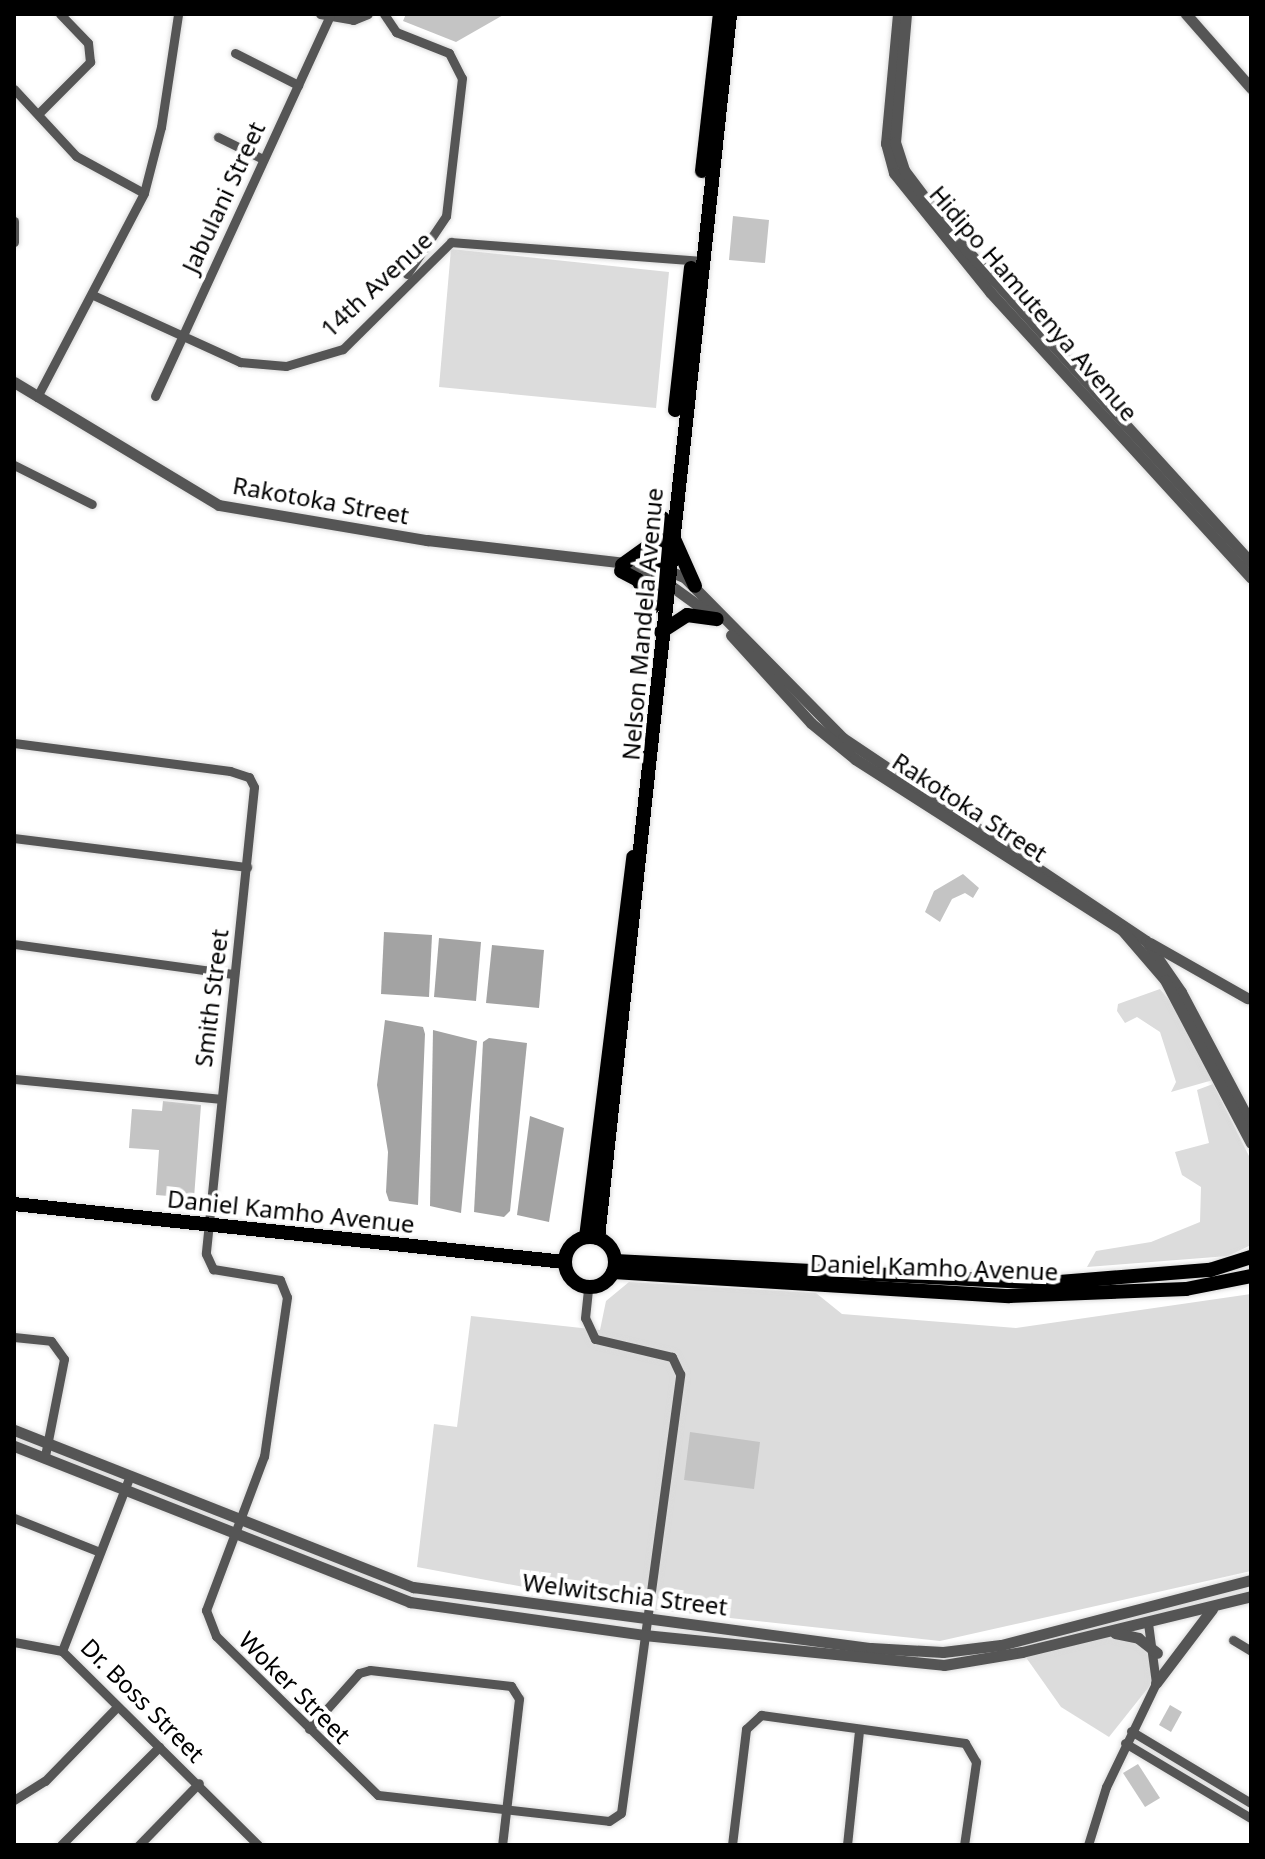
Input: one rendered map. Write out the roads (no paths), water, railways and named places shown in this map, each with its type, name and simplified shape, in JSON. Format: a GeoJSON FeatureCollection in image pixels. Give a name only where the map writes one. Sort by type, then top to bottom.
{"type":"FeatureCollection","features":[{"type":"Feature","properties":{"kind":"main road","name":"Nelson Mandela Avenue"},"geometry":{"type":"LineString","coordinates":[[592,1238],[635,934],[661,632],[666,533],[697,260],[720,14]]}},
{"type":"Feature","properties":{"kind":"main road","name":"Nelson Mandela Avenue"},"geometry":{"type":"LineString","coordinates":[[697,260],[730,14]]}},
{"type":"Feature","properties":{"kind":"main road"},"geometry":{"type":"LineString","coordinates":[[655,611],[644,587],[621,568],[666,533],[695,586]]}},
{"type":"Feature","properties":{"kind":"main road","name":"Nelson Mandela Avenue"},"geometry":{"type":"LineString","coordinates":[[592,1238],[655,611],[663,575]]}},
{"type":"Feature","properties":{"kind":"main road"},"geometry":{"type":"LineString","coordinates":[[661,632],[687,615],[717,619]]}},
{"type":"Feature","properties":{"kind":"main road","name":"Daniel Kamho Avenue"},"geometry":{"type":"LineString","coordinates":[[14,1204],[565,1262]]}},
{"type":"Feature","properties":{"kind":"main road"},"geometry":{"type":"LineString","coordinates":[[592,1238],[614,1267],[588,1288],[572,1280],[565,1262],[571,1245],[592,1238]]}},
{"type":"Feature","properties":{"kind":"main road","name":"Daniel Kamho Avenue"},"geometry":{"type":"LineString","coordinates":[[614,1267],[1047,1283],[1210,1270],[1251,1257]]}},
{"type":"Feature","properties":{"kind":"main road","name":"Daniel Kamho Avenue"},"geometry":{"type":"LineString","coordinates":[[614,1267],[1009,1296],[1251,1278]]}},
{"type":"Feature","properties":{"kind":"street"},"geometry":{"type":"LineString","coordinates":[[38,114],[90,62],[88,43],[60,14]]}},
{"type":"Feature","properties":{"kind":"street"},"geometry":{"type":"LineString","coordinates":[[37,397],[144,193],[161,127],[178,14]]}},
{"type":"Feature","properties":{"kind":"street"},"geometry":{"type":"LineString","coordinates":[[324,15],[353,20],[368,14]]}},
{"type":"Feature","properties":{"kind":"street"},"geometry":{"type":"LineString","coordinates":[[383,306],[443,227],[462,78],[449,53],[396,32],[384,14]]}},
{"type":"Feature","properties":{"kind":"street","name":"Hidipo Hamutenya Avenue"},"geometry":{"type":"LineString","coordinates":[[898,14],[886,143],[894,173],[990,292],[1251,578]]}},
{"type":"Feature","properties":{"kind":"street","name":"Hidipo Hamutenya Avenue"},"geometry":{"type":"LineString","coordinates":[[906,14],[895,142],[904,170],[953,235],[1251,563]]}},
{"type":"Feature","properties":{"kind":"street"},"geometry":{"type":"LineString","coordinates":[[1186,14],[1251,88]]}},
{"type":"Feature","properties":{"kind":"street","name":"Jabulani Street"},"geometry":{"type":"LineString","coordinates":[[155,396],[179,338],[298,85],[324,15]]}},
{"type":"Feature","properties":{"kind":"street"},"geometry":{"type":"LineString","coordinates":[[235,53],[298,85]]}},
{"type":"Feature","properties":{"kind":"street"},"geometry":{"type":"LineString","coordinates":[[14,89],[76,156],[144,193]]}},
{"type":"Feature","properties":{"kind":"street"},"geometry":{"type":"LineString","coordinates":[[218,137],[263,159]]}},
{"type":"Feature","properties":{"kind":"street"},"geometry":{"type":"LineString","coordinates":[[14,221],[14,242]]}},
{"type":"Feature","properties":{"kind":"street","name":"14th Avenue"},"geometry":{"type":"LineString","coordinates":[[93,295],[179,338],[240,362],[314,362],[343,349],[451,242],[697,260]]}},
{"type":"Feature","properties":{"kind":"street","name":"Rakotoka Street"},"geometry":{"type":"LineString","coordinates":[[14,382],[219,505],[606,565],[663,575],[695,586],[821,720],[865,756],[1146,941],[1181,992],[1251,1124]]}},
{"type":"Feature","properties":{"kind":"street"},"geometry":{"type":"LineString","coordinates":[[15,462],[92,504]]}},
{"type":"Feature","properties":{"kind":"street","name":"Rakotoka Street"},"geometry":{"type":"LineString","coordinates":[[663,575],[717,619],[811,723],[855,759],[1122,930],[1165,980],[1251,1143]]}},
{"type":"Feature","properties":{"kind":"street","name":"Smith Street"},"geometry":{"type":"LineString","coordinates":[[14,743],[249,777],[256,808],[234,974],[207,1226]]}},
{"type":"Feature","properties":{"kind":"street"},"geometry":{"type":"LineString","coordinates":[[14,838],[247,867]]}},
{"type":"Feature","properties":{"kind":"street"},"geometry":{"type":"LineString","coordinates":[[1146,941],[1247,998]]}},
{"type":"Feature","properties":{"kind":"street"},"geometry":{"type":"LineString","coordinates":[[14,944],[234,974]]}},
{"type":"Feature","properties":{"kind":"street"},"geometry":{"type":"LineString","coordinates":[[14,1079],[220,1099]]}},
{"type":"Feature","properties":{"kind":"street","name":"Woker Street"},"geometry":{"type":"LineString","coordinates":[[207,1226],[209,1267],[272,1276],[287,1297],[264,1456],[206,1610],[209,1626],[378,1795],[609,1821],[621,1813],[680,1374],[672,1357],[595,1339],[585,1318],[588,1288]]}},
{"type":"Feature","properties":{"kind":"street"},"geometry":{"type":"LineString","coordinates":[[14,1337],[51,1341],[64,1359],[45,1456]]}},
{"type":"Feature","properties":{"kind":"street","name":"Welwitschia Street"},"geometry":{"type":"LineString","coordinates":[[14,1430],[413,1587],[648,1618],[943,1652],[1001,1645],[1251,1580]]}},
{"type":"Feature","properties":{"kind":"street","name":"Welwitschia Street"},"geometry":{"type":"LineString","coordinates":[[14,1446],[45,1456],[235,1536],[410,1602],[644,1635],[944,1665],[1104,1633],[1251,1596]]}},
{"type":"Feature","properties":{"kind":"street","name":"Dr. Boss Street"},"geometry":{"type":"LineString","coordinates":[[130,1476],[62,1651],[199,1783],[258,1845]]}},
{"type":"Feature","properties":{"kind":"street"},"geometry":{"type":"LineString","coordinates":[[14,1518],[100,1552]]}},
{"type":"Feature","properties":{"kind":"street"},"geometry":{"type":"LineString","coordinates":[[1148,1623],[1166,1603]]}},
{"type":"Feature","properties":{"kind":"street"},"geometry":{"type":"LineString","coordinates":[[1088,1845],[1125,1743],[1156,1683],[1193,1627],[1219,1604]]}},
{"type":"Feature","properties":{"kind":"street"},"geometry":{"type":"LineString","coordinates":[[1126,1614],[1148,1623]]}},
{"type":"Feature","properties":{"kind":"street"},"geometry":{"type":"LineString","coordinates":[[1148,1623],[1157,1653],[1156,1683]]}},
{"type":"Feature","properties":{"kind":"street"},"geometry":{"type":"LineString","coordinates":[[1104,1633],[1138,1638],[1157,1653]]}},
{"type":"Feature","properties":{"kind":"street"},"geometry":{"type":"LineString","coordinates":[[1233,1640],[1251,1651]]}},
{"type":"Feature","properties":{"kind":"street"},"geometry":{"type":"LineString","coordinates":[[14,1642],[62,1651]]}},
{"type":"Feature","properties":{"kind":"street"},"geometry":{"type":"LineString","coordinates":[[309,1729],[359,1673],[370,1670],[511,1686],[519,1699],[502,1845]]}},
{"type":"Feature","properties":{"kind":"street"},"geometry":{"type":"LineString","coordinates":[[14,1800],[45,1781],[117,1707]]}},
{"type":"Feature","properties":{"kind":"street"},"geometry":{"type":"LineString","coordinates":[[732,1845],[752,1718],[965,1743],[976,1762],[964,1845]]}},
{"type":"Feature","properties":{"kind":"street"},"geometry":{"type":"LineString","coordinates":[[847,1845],[859,1730]]}},
{"type":"Feature","properties":{"kind":"street"},"geometry":{"type":"LineString","coordinates":[[1131,1731],[1251,1803]]}},
{"type":"Feature","properties":{"kind":"street"},"geometry":{"type":"LineString","coordinates":[[1125,1743],[1251,1818]]}},
{"type":"Feature","properties":{"kind":"street"},"geometry":{"type":"LineString","coordinates":[[61,1845],[159,1747]]}},
{"type":"Feature","properties":{"kind":"street"},"geometry":{"type":"LineString","coordinates":[[139,1845],[199,1783]]}}]}
